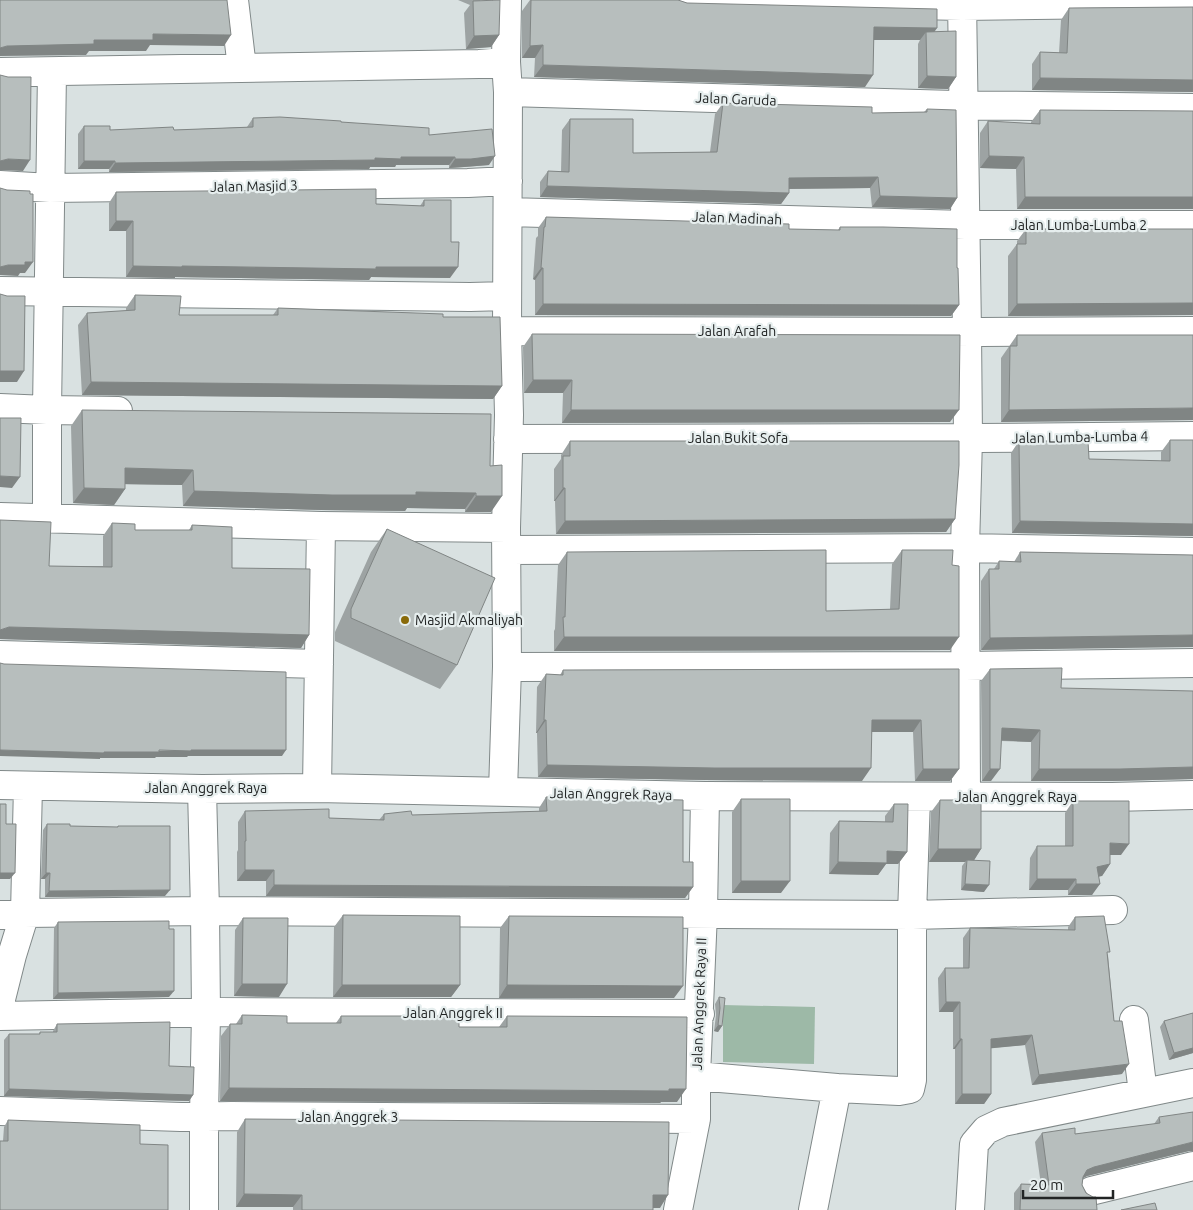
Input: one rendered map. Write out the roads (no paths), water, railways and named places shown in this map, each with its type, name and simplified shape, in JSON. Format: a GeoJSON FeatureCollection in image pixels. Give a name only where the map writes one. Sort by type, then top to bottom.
{"type":"FeatureCollection","features":[{"type":"Feature","properties":{"kind":"street"},"geometry":{"type":"LineString","coordinates":[[234,0],[242,68]]}},
{"type":"Feature","properties":{"kind":"street"},"geometry":{"type":"LineString","coordinates":[[503,791],[507,667],[506,539],[500,423],[507,331],[507,0]]}},
{"type":"Feature","properties":{"kind":"street"},"geometry":{"type":"LineString","coordinates":[[679,0],[1193,3]]}},
{"type":"Feature","properties":{"kind":"street"},"geometry":{"type":"LineString","coordinates":[[962,3],[968,438],[965,548],[966,797]]}},
{"type":"Feature","properties":{"kind":"street"},"geometry":{"type":"LineString","coordinates":[[0,72],[506,62]]}},
{"type":"Feature","properties":{"kind":"street"},"geometry":{"type":"LineString","coordinates":[[47,519],[52,72]]}},
{"type":"Feature","properties":{"kind":"street","name":"Jalan Garuda"},"geometry":{"type":"LineString","coordinates":[[508,92],[964,105],[1193,108]]}},
{"type":"Feature","properties":{"kind":"street","name":"Jalan Masjid 3"},"geometry":{"type":"LineString","coordinates":[[0,186],[50,188],[508,181]]}},
{"type":"Feature","properties":{"kind":"street","name":"Jalan Madinah"},"geometry":{"type":"LineString","coordinates":[[508,212],[965,225]]}},
{"type":"Feature","properties":{"kind":"street","name":"Jalan Lumba-Lumba 2"},"geometry":{"type":"LineString","coordinates":[[965,225],[1193,225]]}},
{"type":"Feature","properties":{"kind":"street"},"geometry":{"type":"LineString","coordinates":[[0,291],[49,293],[507,296]]}},
{"type":"Feature","properties":{"kind":"street","name":"Jalan Arafah"},"geometry":{"type":"LineString","coordinates":[[507,331],[1193,331]]}},
{"type":"Feature","properties":{"kind":"street"},"geometry":{"type":"LineString","coordinates":[[0,408],[146,411]]}},
{"type":"Feature","properties":{"kind":"street","name":"Jalan Bukit Sofa"},"geometry":{"type":"LineString","coordinates":[[500,423],[968,438]]}},
{"type":"Feature","properties":{"kind":"street","name":"Jalan Lumba-Lumba 4"},"geometry":{"type":"LineString","coordinates":[[968,438],[1193,436]]}},
{"type":"Feature","properties":{"kind":"street"},"geometry":{"type":"LineString","coordinates":[[0,517],[321,526],[506,539],[1193,552]]}},
{"type":"Feature","properties":{"kind":"street"},"geometry":{"type":"LineString","coordinates":[[317,788],[321,526]]}},
{"type":"Feature","properties":{"kind":"street"},"geometry":{"type":"LineString","coordinates":[[0,655],[319,664]]}},
{"type":"Feature","properties":{"kind":"street"},"geometry":{"type":"LineString","coordinates":[[507,667],[966,666],[1193,662]]}},
{"type":"Feature","properties":{"kind":"street","name":"Jalan Anggrek Raya"},"geometry":{"type":"LineString","coordinates":[[0,785],[202,789],[317,788],[705,796],[1112,797],[1193,795]]}},
{"type":"Feature","properties":{"kind":"street"},"geometry":{"type":"LineString","coordinates":[[0,1003],[12,955],[13,914],[28,786]]}},
{"type":"Feature","properties":{"kind":"street"},"geometry":{"type":"LineString","coordinates":[[202,789],[206,1013],[204,1210]]}},
{"type":"Feature","properties":{"kind":"street","name":"Jalan Anggrek Raya II"},"geometry":{"type":"LineString","coordinates":[[678,1210],[696,1119],[705,796]]}},
{"type":"Feature","properties":{"kind":"street"},"geometry":{"type":"LineString","coordinates":[[696,1076],[837,1088],[899,1091],[910,1089],[912,1080],[912,915],[916,797]]}},
{"type":"Feature","properties":{"kind":"street"},"geometry":{"type":"LineString","coordinates":[[13,914],[204,910],[912,915],[1113,910]]}},
{"type":"Feature","properties":{"kind":"street","name":"Jalan Anggrek II"},"geometry":{"type":"LineString","coordinates":[[0,1016],[206,1013],[700,1014]]}},
{"type":"Feature","properties":{"kind":"street"},"geometry":{"type":"LineString","coordinates":[[1134,1020],[1144,1093]]}},
{"type":"Feature","properties":{"kind":"street"},"geometry":{"type":"LineString","coordinates":[[970,1210],[974,1144],[986,1130],[1003,1122],[1193,1083]]}},
{"type":"Feature","properties":{"kind":"street"},"geometry":{"type":"LineString","coordinates":[[813,1210],[837,1088]]}},
{"type":"Feature","properties":{"kind":"street","name":"Jalan Anggrek 3"},"geometry":{"type":"LineString","coordinates":[[0,1111],[204,1117],[696,1119]]}},
{"type":"Feature","properties":{"kind":"street"},"geometry":{"type":"LineString","coordinates":[[1092,1191],[1193,1166]]}},
{"type":"Feature","properties":{"kind":"place","name":"Masjid Akmaliyah"},"geometry":{"type":"Point","coordinates":[405,620]}}]}
